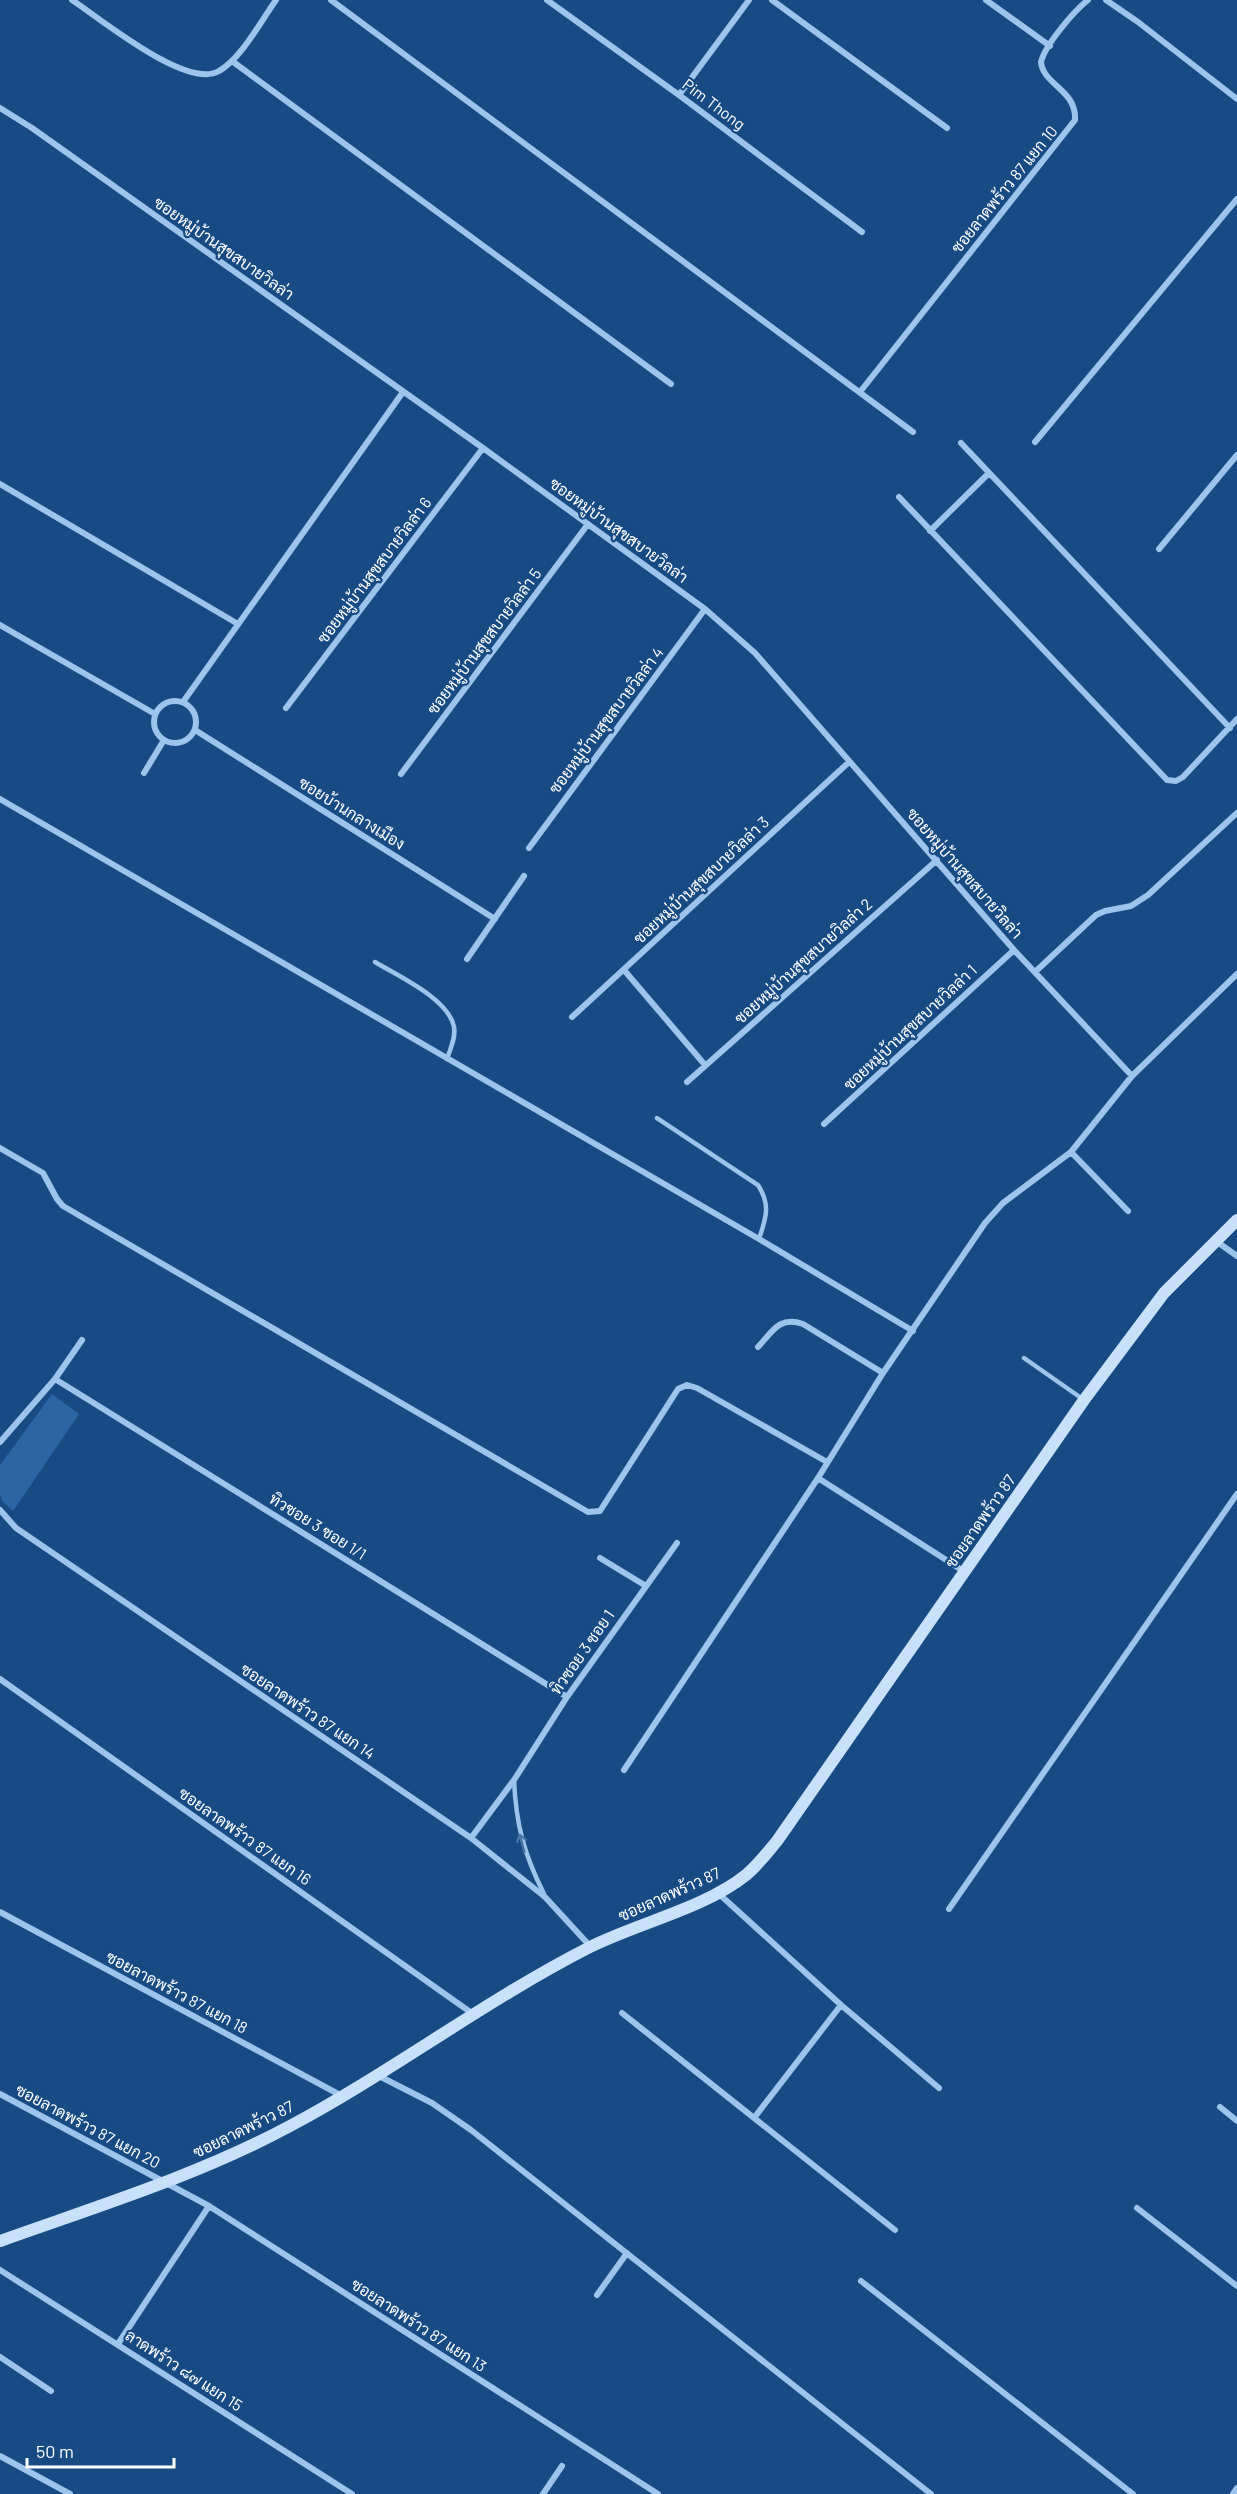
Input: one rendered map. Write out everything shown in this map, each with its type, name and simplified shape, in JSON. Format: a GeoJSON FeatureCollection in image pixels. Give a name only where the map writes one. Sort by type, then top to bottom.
{"type":"FeatureCollection","features":[{"type":"Feature","properties":{"kind":"street"},"geometry":{"type":"LineString","coordinates":[[72,0],[173,67],[205,76],[218,72],[232,62],[276,0]]}},
{"type":"Feature","properties":{"kind":"street"},"geometry":{"type":"LineString","coordinates":[[331,0],[913,432]]}},
{"type":"Feature","properties":{"kind":"street","name":"Pim Thong"},"geometry":{"type":"LineString","coordinates":[[547,0],[862,232]]}},
{"type":"Feature","properties":{"kind":"street"},"geometry":{"type":"LineString","coordinates":[[679,95],[749,0]]}},
{"type":"Feature","properties":{"kind":"street"},"geometry":{"type":"LineString","coordinates":[[772,0],[947,128]]}},
{"type":"Feature","properties":{"kind":"street"},"geometry":{"type":"LineString","coordinates":[[986,0],[1050,46]]}},
{"type":"Feature","properties":{"kind":"street","name":"ซอยลาดพร้าว 87 แยก 10"},"geometry":{"type":"LineString","coordinates":[[860,392],[1075,120],[1076,110],[1072,101],[1041,66],[1043,56],[1050,46],[1079,7],[1088,0]]}},
{"type":"Feature","properties":{"kind":"street"},"geometry":{"type":"LineString","coordinates":[[1106,0],[1237,99]]}},
{"type":"Feature","properties":{"kind":"street"},"geometry":{"type":"LineString","coordinates":[[232,62],[671,384]]}},
{"type":"Feature","properties":{"kind":"street","name":"ซอยหมู่บ้านสุขสบายวิลล่า"},"geometry":{"type":"LineString","coordinates":[[0,108],[52,142],[483,448],[705,609],[755,653],[1014,950],[1132,1076]]}},
{"type":"Feature","properties":{"kind":"street"},"geometry":{"type":"LineString","coordinates":[[1035,442],[1237,199]]}},
{"type":"Feature","properties":{"kind":"street"},"geometry":{"type":"LineString","coordinates":[[183,702],[404,392]]}},
{"type":"Feature","properties":{"kind":"street"},"geometry":{"type":"LineString","coordinates":[[961,443],[1230,728]]}},
{"type":"Feature","properties":{"kind":"street","name":"ซอยหมู่บ้านสุขสบายวิลล่า 6"},"geometry":{"type":"LineString","coordinates":[[286,708],[483,448]]}},
{"type":"Feature","properties":{"kind":"street"},"geometry":{"type":"LineString","coordinates":[[1159,549],[1237,455]]}},
{"type":"Feature","properties":{"kind":"street"},"geometry":{"type":"LineString","coordinates":[[930,531],[989,473]]}},
{"type":"Feature","properties":{"kind":"street"},"geometry":{"type":"LineString","coordinates":[[0,484],[238,624]]}},
{"type":"Feature","properties":{"kind":"street"},"geometry":{"type":"LineString","coordinates":[[898,497],[1167,780],[1176,781],[1183,777],[1237,719]]}},
{"type":"Feature","properties":{"kind":"street","name":"ซอยหมู่บ้านสุขสบายวิลล่า 5"},"geometry":{"type":"LineString","coordinates":[[401,774],[588,524]]}},
{"type":"Feature","properties":{"kind":"street","name":"ซอยหมู่บ้านสุขสบายวิลล่า 4"},"geometry":{"type":"LineString","coordinates":[[529,848],[705,609]]}},
{"type":"Feature","properties":{"kind":"street"},"geometry":{"type":"LineString","coordinates":[[0,626],[155,714]]}},
{"type":"Feature","properties":{"kind":"street"},"geometry":{"type":"LineString","coordinates":[[175,700],[183,702],[195,713],[195,730],[190,738],[182,742],[173,743],[164,740],[154,729],[155,714],[166,702],[175,700]]}},
{"type":"Feature","properties":{"kind":"street","name":"ซอยบ้านกลางเมือง"},"geometry":{"type":"LineString","coordinates":[[195,730],[495,919]]}},
{"type":"Feature","properties":{"kind":"street"},"geometry":{"type":"LineString","coordinates":[[144,773],[164,740]]}},
{"type":"Feature","properties":{"kind":"street","name":"ซอยหมู่บ้านสุขสบายวิลล่า 3"},"geometry":{"type":"LineString","coordinates":[[572,1017],[849,762]]}},
{"type":"Feature","properties":{"kind":"street"},"geometry":{"type":"LineString","coordinates":[[0,799],[759,1239],[913,1332]]}},
{"type":"Feature","properties":{"kind":"street"},"geometry":{"type":"LineString","coordinates":[[1035,972],[1096,915],[1131,906],[1148,895],[1237,813]]}},
{"type":"Feature","properties":{"kind":"street","name":"ซอยหมู่บ้านสุขสบายวิลล่า 2"},"geometry":{"type":"LineString","coordinates":[[687,1082],[937,860]]}},
{"type":"Feature","properties":{"kind":"street"},"geometry":{"type":"LineString","coordinates":[[467,959],[524,876]]}},
{"type":"Feature","properties":{"kind":"street","name":"ซอยหมู่บ้านสุขสบายวิลล่า 1"},"geometry":{"type":"LineString","coordinates":[[824,1124],[1014,950]]}},
{"type":"Feature","properties":{"kind":"street"},"geometry":{"type":"LineString","coordinates":[[624,970],[705,1065]]}},
{"type":"Feature","properties":{"kind":"street"},"geometry":{"type":"LineString","coordinates":[[624,1770],[818,1478],[883,1373],[913,1332],[969,1244],[997,1209],[1071,1152],[1132,1076],[1237,974]]}},
{"type":"Feature","properties":{"kind":"street"},"geometry":{"type":"LineString","coordinates":[[0,1148],[43,1173],[63,1206],[588,1512],[600,1511],[678,1389],[687,1385],[827,1462]]}},
{"type":"Feature","properties":{"kind":"street"},"geometry":{"type":"LineString","coordinates":[[1071,1152],[1128,1211]]}},
{"type":"Feature","properties":{"kind":"street","name":"ซอยลาดพร้าว 87"},"geometry":{"type":"LineString","coordinates":[[0,2241],[220,2161],[290,2126],[474,2014],[591,1947],[718,1893],[745,1876],[777,1841],[1084,1400],[1164,1293],[1237,1220]]}},
{"type":"Feature","properties":{"kind":"street"},"geometry":{"type":"LineString","coordinates":[[1216,1241],[1237,1256]]}},
{"type":"Feature","properties":{"kind":"street"},"geometry":{"type":"LineString","coordinates":[[758,1347],[779,1325],[787,1320],[795,1321],[883,1373]]}},
{"type":"Feature","properties":{"kind":"street"},"geometry":{"type":"LineString","coordinates":[[0,1442],[55,1379],[82,1340]]}},
{"type":"Feature","properties":{"kind":"street","name":"ทิวซอย 3 ซอย 1/1"},"geometry":{"type":"LineString","coordinates":[[55,1379],[567,1697]]}},
{"type":"Feature","properties":{"kind":"street"},"geometry":{"type":"LineString","coordinates":[[818,1478],[965,1572]]}},
{"type":"Feature","properties":{"kind":"street"},"geometry":{"type":"LineString","coordinates":[[950,1909],[1237,1494]]}},
{"type":"Feature","properties":{"kind":"street","name":"ซอยลาดพร้าว 87 แยก 14"},"geometry":{"type":"LineString","coordinates":[[0,1510],[16,1528],[471,1838],[545,1896],[591,1947]]}},
{"type":"Feature","properties":{"kind":"street","name":"ทิวซอย 3 ซอย 1"},"geometry":{"type":"LineString","coordinates":[[471,1838],[514,1780],[567,1697],[677,1543]]}},
{"type":"Feature","properties":{"kind":"street"},"geometry":{"type":"LineString","coordinates":[[600,1558],[646,1586]]}},
{"type":"Feature","properties":{"kind":"street","name":"ซอยลาดพร้าว 87 แยก 16"},"geometry":{"type":"LineString","coordinates":[[0,1679],[474,2014]]}},
{"type":"Feature","properties":{"kind":"street"},"geometry":{"type":"LineString","coordinates":[[718,1893],[841,2005],[939,2088]]}},
{"type":"Feature","properties":{"kind":"street","name":"ซอยลาดพร้าว 87 แยก 18"},"geometry":{"type":"LineString","coordinates":[[0,1912],[342,2096]]}},
{"type":"Feature","properties":{"kind":"street"},"geometry":{"type":"LineString","coordinates":[[754,2118],[841,2005]]}},
{"type":"Feature","properties":{"kind":"street"},"geometry":{"type":"LineString","coordinates":[[622,2013],[895,2230]]}},
{"type":"Feature","properties":{"kind":"street"},"geometry":{"type":"LineString","coordinates":[[377,2075],[415,2093],[452,2116],[931,2494]]}},
{"type":"Feature","properties":{"kind":"street","name":"ซอยลาดพร้าว 87 แยก 20"},"geometry":{"type":"LineString","coordinates":[[0,2094],[163,2182]]}},
{"type":"Feature","properties":{"kind":"street"},"geometry":{"type":"LineString","coordinates":[[1220,2107],[1237,2121]]}},
{"type":"Feature","properties":{"kind":"street","name":"ซอยลาดพร้าว 87 แยก 13"},"geometry":{"type":"LineString","coordinates":[[163,2182],[209,2206],[658,2494]]}},
{"type":"Feature","properties":{"kind":"street"},"geometry":{"type":"LineString","coordinates":[[118,2344],[209,2206]]}},
{"type":"Feature","properties":{"kind":"street"},"geometry":{"type":"LineString","coordinates":[[1137,2208],[1237,2286]]}},
{"type":"Feature","properties":{"kind":"street"},"geometry":{"type":"LineString","coordinates":[[597,2295],[627,2253]]}},
{"type":"Feature","properties":{"kind":"street","name":"ลาดพร้าว ๘๗ แยก 15"},"geometry":{"type":"LineString","coordinates":[[0,2270],[352,2494]]}},
{"type":"Feature","properties":{"kind":"street"},"geometry":{"type":"LineString","coordinates":[[861,2281],[1133,2494]]}},
{"type":"Feature","properties":{"kind":"street"},"geometry":{"type":"LineString","coordinates":[[0,2357],[51,2391]]}},
{"type":"Feature","properties":{"kind":"street"},"geometry":{"type":"LineString","coordinates":[[0,2456],[70,2494]]}},
{"type":"Feature","properties":{"kind":"street"},"geometry":{"type":"LineString","coordinates":[[543,2494],[562,2466]]}},
{"type":"Feature","properties":{"kind":"street"},"geometry":{"type":"LineString","coordinates":[[1233,2494],[1237,2488]]}},
{"type":"Feature","properties":{"kind":"lane"},"geometry":{"type":"LineString","coordinates":[[375,962],[437,1001],[448,1012],[454,1028],[447,1059]]}},
{"type":"Feature","properties":{"kind":"lane"},"geometry":{"type":"LineString","coordinates":[[657,1118],[758,1185],[768,1205],[759,1239]]}},
{"type":"Feature","properties":{"kind":"lane"},"geometry":{"type":"LineString","coordinates":[[1024,1358],[1084,1400]]}},
{"type":"Feature","properties":{"kind":"lane"},"geometry":{"type":"LineString","coordinates":[[514,1780],[516,1815],[521,1842],[528,1863],[545,1896]]}},
{"type":"Feature","properties":{"kind":"shaded area"},"geometry":{"type":"Polygon","coordinates":[[[52,1394],[79,1414],[13,1511],[2,1501],[0,1495],[0,1465],[52,1394]]]}}]}
